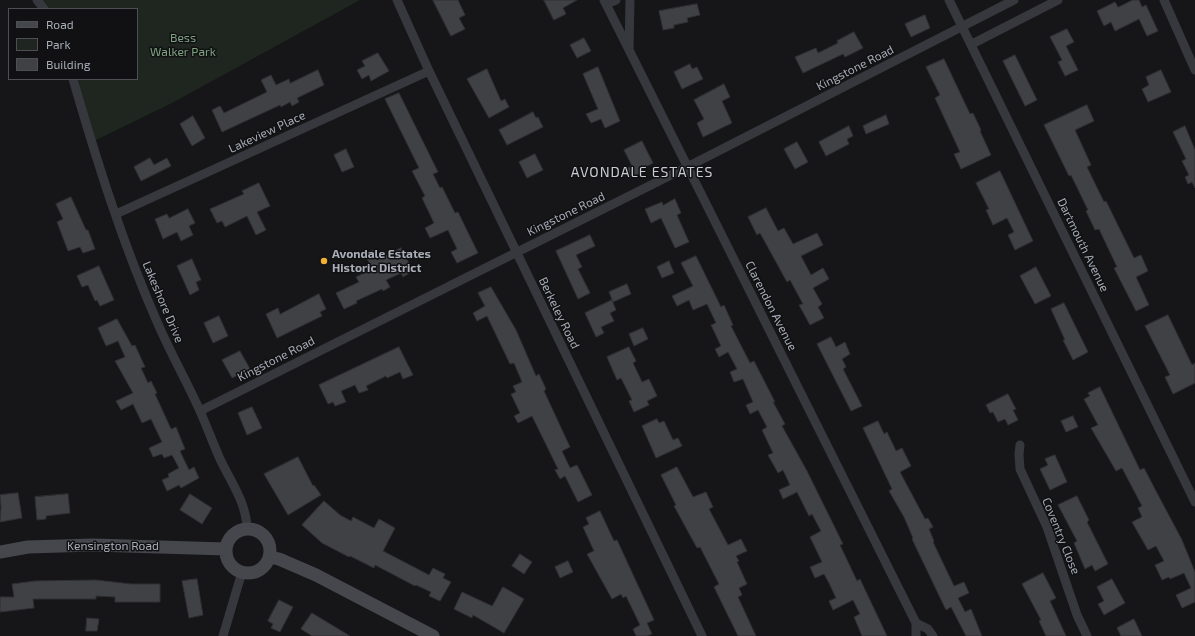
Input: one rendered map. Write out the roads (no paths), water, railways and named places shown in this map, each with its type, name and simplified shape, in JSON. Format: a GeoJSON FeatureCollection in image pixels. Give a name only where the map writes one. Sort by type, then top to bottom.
{"type":"FeatureCollection","features":[{"type":"Feature","properties":{"kind":"street"},"geometry":{"type":"LineString","coordinates":[[37,0],[43,8]]}},
{"type":"Feature","properties":{"kind":"street","name":"Berkeley Road"},"geometry":{"type":"LineString","coordinates":[[397,0],[429,71],[702,636]]}},
{"type":"Feature","properties":{"kind":"street"},"geometry":{"type":"LineString","coordinates":[[605,2],[616,0]]}},
{"type":"Feature","properties":{"kind":"street"},"geometry":{"type":"LineString","coordinates":[[629,51],[630,0]]}},
{"type":"Feature","properties":{"kind":"street","name":"Dartmouth Avenue"},"geometry":{"type":"LineString","coordinates":[[949,0],[972,44],[1195,502]]}},
{"type":"Feature","properties":{"kind":"street","name":"Kingstone Road"},"geometry":{"type":"LineString","coordinates":[[200,411],[687,167],[1014,0]]}},
{"type":"Feature","properties":{"kind":"street"},"geometry":{"type":"LineString","coordinates":[[972,44],[1058,0]]}},
{"type":"Feature","properties":{"kind":"street"},"geometry":{"type":"LineString","coordinates":[[1164,0],[1195,70]]}},
{"type":"Feature","properties":{"kind":"street","name":"Clarendon Avenue"},"geometry":{"type":"LineString","coordinates":[[605,2],[916,623],[916,636]]}},
{"type":"Feature","properties":{"kind":"street","name":"Lakeview Place"},"geometry":{"type":"LineString","coordinates":[[116,214],[429,71]]}},
{"type":"Feature","properties":{"kind":"street","name":"Lakeshore Drive"},"geometry":{"type":"LineString","coordinates":[[73,80],[91,143],[116,214],[158,324],[200,411],[220,458],[242,501],[246,519],[246,528]]}},
{"type":"Feature","properties":{"kind":"street","name":"Coventry Close"},"geometry":{"type":"LineString","coordinates":[[1020,445],[1018,454],[1020,469],[1047,527],[1077,615],[1087,636]]}},
{"type":"Feature","properties":{"kind":"street"},"geometry":{"type":"LineString","coordinates":[[246,528],[260,532],[266,536],[271,550],[270,557],[262,568],[249,573],[242,572],[230,564],[226,549],[227,542],[235,533],[246,528]]}},
{"type":"Feature","properties":{"kind":"street","name":"Kensington Road"},"geometry":{"type":"LineString","coordinates":[[0,552],[28,547],[93,545],[226,549]]}},
{"type":"Feature","properties":{"kind":"street"},"geometry":{"type":"LineString","coordinates":[[270,557],[279,559],[316,575],[433,636]]}},
{"type":"Feature","properties":{"kind":"street"},"geometry":{"type":"LineString","coordinates":[[223,636],[242,572]]}},
{"type":"Feature","properties":{"kind":"street","name":"Clarendon Avenue"},"geometry":{"type":"LineString","coordinates":[[916,623],[928,630],[933,636]]}},
{"type":"Feature","properties":{"kind":"place","name":"Avondale Estates Historic District"},"geometry":{"type":"Point","coordinates":[324,261]}},
{"type":"Feature","properties":{"kind":"district","name":"AVONDALE ESTATES"},"geometry":{"type":"Point","coordinates":[642,172]}},
{"type":"Feature","properties":{"kind":"park label","name":"Bess Walker Park"},"geometry":{"type":"Point","coordinates":[183,45]}}]}
